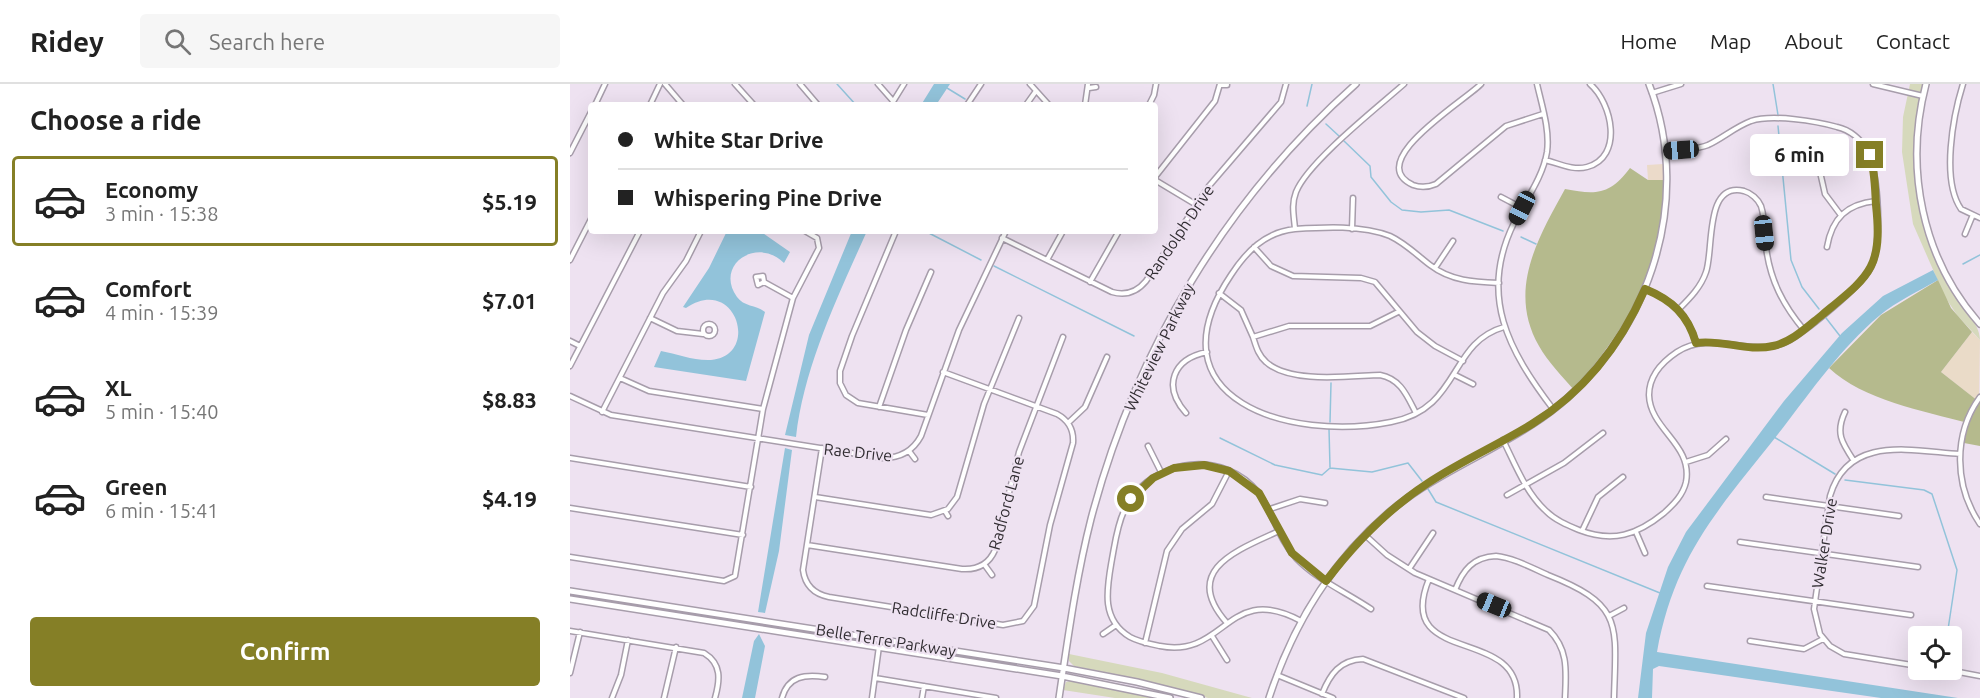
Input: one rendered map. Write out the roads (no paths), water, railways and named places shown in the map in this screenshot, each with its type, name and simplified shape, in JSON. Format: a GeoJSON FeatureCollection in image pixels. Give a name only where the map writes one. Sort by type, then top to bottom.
{"type":"FeatureCollection","features":[{"type":"Feature","properties":{"kind":"street"},"geometry":{"type":"LineString","coordinates":[[596,102],[605,84]]}},
{"type":"Feature","properties":{"kind":"street"},"geometry":{"type":"LineString","coordinates":[[651,102],[660,84]]}},
{"type":"Feature","properties":{"kind":"street"},"geometry":{"type":"LineString","coordinates":[[665,84],[680,102]]}},
{"type":"Feature","properties":{"kind":"street"},"geometry":{"type":"LineString","coordinates":[[735,84],[751,102]]}},
{"type":"Feature","properties":{"kind":"street"},"geometry":{"type":"LineString","coordinates":[[800,84],[815,102]]}},
{"type":"Feature","properties":{"kind":"street"},"geometry":{"type":"LineString","coordinates":[[878,84],[891,102]]}},
{"type":"Feature","properties":{"kind":"street"},"geometry":{"type":"LineString","coordinates":[[893,102],[904,84]]}},
{"type":"Feature","properties":{"kind":"street"},"geometry":{"type":"LineString","coordinates":[[970,102],[981,84]]}},
{"type":"Feature","properties":{"kind":"street"},"geometry":{"type":"LineString","coordinates":[[1030,84],[1046,102]]}},
{"type":"Feature","properties":{"kind":"street"},"geometry":{"type":"LineString","coordinates":[[1150,102],[1156,84]]}},
{"type":"Feature","properties":{"kind":"street","name":"Randolph Drive"},"geometry":{"type":"LineString","coordinates":[[1002,238],[1118,294],[1128,294],[1140,288],[1232,156],[1281,102],[1286,84]]}},
{"type":"Feature","properties":{"kind":"street"},"geometry":{"type":"LineString","coordinates":[[1344,84],[1350,90]]}},
{"type":"Feature","properties":{"kind":"street","name":"Whiteview Parkway"},"geometry":{"type":"LineString","coordinates":[[1059,698],[1081,563],[1096,500],[1119,429],[1149,360],[1193,279],[1238,213],[1291,148],[1356,84]]}},
{"type":"Feature","properties":{"kind":"street"},"geometry":{"type":"LineString","coordinates":[[1295,229],[1293,203],[1301,183],[1345,135],[1404,84]]}},
{"type":"Feature","properties":{"kind":"street"},"geometry":{"type":"LineString","coordinates":[[1481,84],[1403,150],[1400,168],[1410,183],[1424,187],[1436,184],[1506,126],[1517,120],[1543,114]]}},
{"type":"Feature","properties":{"kind":"street"},"geometry":{"type":"LineString","coordinates":[[1537,84],[1547,135],[1545,160],[1504,250],[1499,283],[1504,327],[1521,366],[1553,409]]}},
{"type":"Feature","properties":{"kind":"street"},"geometry":{"type":"LineString","coordinates":[[1545,160],[1583,168],[1598,162],[1606,153],[1611,141],[1610,128],[1600,94],[1590,84]]}},
{"type":"Feature","properties":{"kind":"street"},"geometry":{"type":"LineString","coordinates":[[1269,698],[1276,675],[1301,621],[1326,581],[1365,535],[1423,486],[1553,409],[1578,388],[1607,356],[1632,318],[1645,289],[1663,222],[1665,152],[1648,84]]}},
{"type":"Feature","properties":{"kind":"street"},"geometry":{"type":"LineString","coordinates":[[1652,93],[1681,84]]}},
{"type":"Feature","properties":{"kind":"street"},"geometry":{"type":"LineString","coordinates":[[1873,84],[1923,96]]}},
{"type":"Feature","properties":{"kind":"street"},"geometry":{"type":"LineString","coordinates":[[1926,84],[1917,130],[1916,162],[1925,221],[1946,274],[1980,324]]}},
{"type":"Feature","properties":{"kind":"street"},"geometry":{"type":"LineString","coordinates":[[1963,84],[1954,118],[1952,167],[1957,201],[1972,217],[1980,218]]}},
{"type":"Feature","properties":{"kind":"street"},"geometry":{"type":"LineString","coordinates":[[1158,174],[1215,101],[1220,85],[1227,85]]}},
{"type":"Feature","properties":{"kind":"street"},"geometry":{"type":"LineString","coordinates":[[1086,102],[1089,86],[1096,87]]}},
{"type":"Feature","properties":{"kind":"street"},"geometry":{"type":"LineString","coordinates":[[1028,102],[1036,91]]}},
{"type":"Feature","properties":{"kind":"street"},"geometry":{"type":"LineString","coordinates":[[570,153],[588,118]]}},
{"type":"Feature","properties":{"kind":"street"},"geometry":{"type":"LineString","coordinates":[[1503,440],[1527,485],[1548,514],[1582,531],[1610,537],[1636,532],[1652,522],[1679,497],[1686,482],[1686,462],[1681,450],[1655,418],[1649,391],[1662,364],[1681,350],[1696,343],[1719,342],[1768,347],[1788,341],[1859,284],[1872,267],[1879,240],[1876,201],[1868,152],[1856,137],[1838,127],[1777,119],[1759,119],[1742,125],[1699,148],[1665,152]]}},
{"type":"Feature","properties":{"kind":"street"},"geometry":{"type":"LineString","coordinates":[[1820,172],[1825,194],[1840,214]]}},
{"type":"Feature","properties":{"kind":"street"},"geometry":{"type":"LineString","coordinates":[[1158,180],[1196,205]]}},
{"type":"Feature","properties":{"kind":"street"},"geometry":{"type":"LineString","coordinates":[[1679,309],[1695,292],[1706,273],[1717,202],[1725,194],[1741,191],[1753,196],[1761,206],[1772,277],[1785,307],[1804,330]]}},
{"type":"Feature","properties":{"kind":"street"},"geometry":{"type":"LineString","coordinates":[[1501,197],[1522,208]]}},
{"type":"Feature","properties":{"kind":"street"},"geometry":{"type":"LineString","coordinates":[[1352,229],[1353,198]]}},
{"type":"Feature","properties":{"kind":"street"},"geometry":{"type":"LineString","coordinates":[[1827,247],[1830,231],[1840,214],[1856,205],[1876,201]]}},
{"type":"Feature","properties":{"kind":"street"},"geometry":{"type":"LineString","coordinates":[[1965,234],[1972,217]]}},
{"type":"Feature","properties":{"kind":"street"},"geometry":{"type":"LineString","coordinates":[[570,260],[588,225]]}},
{"type":"Feature","properties":{"kind":"street"},"geometry":{"type":"LineString","coordinates":[[1499,283],[1461,280],[1435,268],[1393,238],[1376,232],[1352,229],[1295,229],[1271,236],[1240,260],[1219,293],[1207,323],[1207,352],[1213,370],[1225,390],[1242,405],[1264,415],[1310,424],[1343,426],[1389,423],[1416,413],[1438,398],[1479,338],[1504,327]]}},
{"type":"Feature","properties":{"kind":"street"},"geometry":{"type":"LineString","coordinates":[[570,366],[637,234]]}},
{"type":"Feature","properties":{"kind":"street"},"geometry":{"type":"LineString","coordinates":[[602,412],[650,318],[699,234]]}},
{"type":"Feature","properties":{"kind":"street"},"geometry":{"type":"LineString","coordinates":[[570,556],[728,581],[736,572],[763,409],[793,298],[819,245],[816,237],[810,234]]}},
{"type":"Feature","properties":{"kind":"street"},"geometry":{"type":"LineString","coordinates":[[895,234],[866,300],[839,374],[842,388],[850,399],[879,407],[928,415]]}},
{"type":"Feature","properties":{"kind":"street","name":"Rae Drive"},"geometry":{"type":"LineString","coordinates":[[570,396],[602,412],[886,458],[898,457],[909,451],[921,436],[943,372],[972,301],[1004,234]]}},
{"type":"Feature","properties":{"kind":"street"},"geometry":{"type":"LineString","coordinates":[[1047,260],[1061,234]]}},
{"type":"Feature","properties":{"kind":"street"},"geometry":{"type":"LineString","coordinates":[[1090,282],[1117,234]]}},
{"type":"Feature","properties":{"kind":"street"},"geometry":{"type":"LineString","coordinates":[[1435,268],[1453,241]]}},
{"type":"Feature","properties":{"kind":"street"},"geometry":{"type":"LineString","coordinates":[[1254,247],[1271,266],[1293,276],[1371,281],[1382,288],[1398,312],[1426,340],[1463,361]]}},
{"type":"Feature","properties":{"kind":"street"},"geometry":{"type":"LineString","coordinates":[[879,407],[906,330],[931,272]]}},
{"type":"Feature","properties":{"kind":"street"},"geometry":{"type":"LineString","coordinates":[[764,282],[793,298]]}},
{"type":"Feature","properties":{"kind":"street"},"geometry":{"type":"LineString","coordinates":[[1645,289],[1664,297],[1679,309],[1688,322],[1696,343]]}},
{"type":"Feature","properties":{"kind":"street"},"geometry":{"type":"LineString","coordinates":[[1219,293],[1241,310],[1262,358],[1279,369],[1323,377],[1380,375],[1389,378],[1403,388],[1416,413]]}},
{"type":"Feature","properties":{"kind":"street"},"geometry":{"type":"LineString","coordinates":[[1253,337],[1289,326],[1370,326],[1398,312]]}},
{"type":"Feature","properties":{"kind":"street"},"geometry":{"type":"LineString","coordinates":[[650,318],[675,331],[703,334]]}},
{"type":"Feature","properties":{"kind":"street"},"geometry":{"type":"LineString","coordinates":[[815,497],[925,514],[945,510],[957,496],[989,389],[1018,318]]}},
{"type":"Feature","properties":{"kind":"street","name":"Radford Lane"},"geometry":{"type":"LineString","coordinates":[[807,545],[965,570],[984,564],[995,550],[1014,469],[1035,406],[1063,337]]}},
{"type":"Feature","properties":{"kind":"street"},"geometry":{"type":"LineString","coordinates":[[570,341],[580,346]]}},
{"type":"Feature","properties":{"kind":"street"},"geometry":{"type":"LineString","coordinates":[[1186,413],[1174,395],[1175,374],[1187,359],[1207,352]]}},
{"type":"Feature","properties":{"kind":"street"},"geometry":{"type":"LineString","coordinates":[[943,372],[1058,415],[1068,423],[1084,410],[1107,357]]}},
{"type":"Feature","properties":{"kind":"street"},"geometry":{"type":"LineString","coordinates":[[1455,375],[1473,384]]}},
{"type":"Feature","properties":{"kind":"street"},"geometry":{"type":"LineString","coordinates":[[620,378],[649,391],[763,409]]}},
{"type":"Feature","properties":{"kind":"street"},"geometry":{"type":"LineString","coordinates":[[1979,520],[1963,485],[1960,454],[1966,425],[1980,397]]}},
{"type":"Feature","properties":{"kind":"street"},"geometry":{"type":"LineString","coordinates":[[1845,412],[1839,427],[1839,435],[1854,460],[1882,450],[1960,454]]}},
{"type":"Feature","properties":{"kind":"street","name":"Radcliffe Drive"},"geometry":{"type":"LineString","coordinates":[[822,448],[804,577],[811,588],[822,596],[1003,625],[1020,622],[1031,613],[1036,601],[1052,514],[1073,443],[1068,423]]}},
{"type":"Feature","properties":{"kind":"street"},"geometry":{"type":"LineString","coordinates":[[1507,495],[1564,463],[1603,433]]}},
{"type":"Feature","properties":{"kind":"street"},"geometry":{"type":"LineString","coordinates":[[1686,462],[1706,456],[1726,438]]}},
{"type":"Feature","properties":{"kind":"street"},"geometry":{"type":"LineString","coordinates":[[1148,446],[1161,472]]}},
{"type":"Feature","properties":{"kind":"street"},"geometry":{"type":"LineString","coordinates":[[909,451],[915,459]]}},
{"type":"Feature","properties":{"kind":"street"},"geometry":{"type":"LineString","coordinates":[[570,458],[750,487]]}},
{"type":"Feature","properties":{"kind":"street","name":"Walker Drive"},"geometry":{"type":"LineString","coordinates":[[1823,639],[1815,622],[1815,602],[1829,506],[1835,483],[1854,460]]}},
{"type":"Feature","properties":{"kind":"street"},"geometry":{"type":"LineString","coordinates":[[1301,621],[1280,610],[1262,608],[1244,612],[1212,636],[1182,647],[1145,643],[1131,638],[1116,625],[1110,613],[1107,594],[1121,518],[1135,493],[1161,472],[1179,467],[1200,465],[1229,471],[1252,486],[1270,509],[1279,531],[1295,557],[1326,581],[1371,609]]}},
{"type":"Feature","properties":{"kind":"street"},"geometry":{"type":"LineString","coordinates":[[1145,643],[1167,551],[1182,529],[1215,500],[1229,471]]}},
{"type":"Feature","properties":{"kind":"street"},"geometry":{"type":"LineString","coordinates":[[1582,531],[1598,497],[1623,477]]}},
{"type":"Feature","properties":{"kind":"street"},"geometry":{"type":"LineString","coordinates":[[1766,497],[1899,516]]}},
{"type":"Feature","properties":{"kind":"street"},"geometry":{"type":"LineString","coordinates":[[1270,509],[1294,500],[1325,503]]}},
{"type":"Feature","properties":{"kind":"street"},"geometry":{"type":"LineString","coordinates":[[570,508],[743,535]]}},
{"type":"Feature","properties":{"kind":"street"},"geometry":{"type":"LineString","coordinates":[[945,510],[948,516]]}},
{"type":"Feature","properties":{"kind":"street"},"geometry":{"type":"LineString","coordinates":[[1227,623],[1216,610],[1210,595],[1211,579],[1216,567],[1230,553],[1279,531]]}},
{"type":"Feature","properties":{"kind":"street"},"geometry":{"type":"LineString","coordinates":[[1636,532],[1645,553]]}},
{"type":"Feature","properties":{"kind":"street"},"geometry":{"type":"LineString","coordinates":[[1409,569],[1432,533]]}},
{"type":"Feature","properties":{"kind":"street"},"geometry":{"type":"LineString","coordinates":[[1365,535],[1409,569],[1533,621],[1552,633],[1565,658],[1566,698]]}},
{"type":"Feature","properties":{"kind":"street"},"geometry":{"type":"LineString","coordinates":[[1740,542],[1918,567]]}},
{"type":"Feature","properties":{"kind":"street"},"geometry":{"type":"LineString","coordinates":[[1455,590],[1463,572],[1471,564],[1484,557],[1499,556],[1582,589],[1599,602],[1609,616],[1616,641],[1614,698]]}},
{"type":"Feature","properties":{"kind":"street"},"geometry":{"type":"LineString","coordinates":[[984,564],[992,575]]}},
{"type":"Feature","properties":{"kind":"street"},"geometry":{"type":"LineString","coordinates":[[1429,579],[1422,604],[1429,625],[1443,637],[1507,665],[1516,680],[1517,698]]}},
{"type":"Feature","properties":{"kind":"street"},"geometry":{"type":"LineString","coordinates":[[1707,586],[1911,615]]}},
{"type":"Feature","properties":{"kind":"street","name":"Belle Terre Parkway"},"geometry":{"type":"LineString","coordinates":[[570,591],[1064,668],[1137,682],[1201,698]]}},
{"type":"Feature","properties":{"kind":"street","name":"Belle Terre Parkway"},"geometry":{"type":"LineString","coordinates":[[570,599],[1062,676],[1170,698]]}},
{"type":"Feature","properties":{"kind":"street"},"geometry":{"type":"LineString","coordinates":[[1609,616],[1624,608]]}},
{"type":"Feature","properties":{"kind":"street"},"geometry":{"type":"LineString","coordinates":[[1103,634],[1116,625]]}},
{"type":"Feature","properties":{"kind":"street"},"geometry":{"type":"LineString","coordinates":[[570,631],[702,652],[714,661],[719,675],[715,698]]}},
{"type":"Feature","properties":{"kind":"street"},"geometry":{"type":"LineString","coordinates":[[570,673],[580,632]]}},
{"type":"Feature","properties":{"kind":"street"},"geometry":{"type":"LineString","coordinates":[[1212,636],[1227,660]]}},
{"type":"Feature","properties":{"kind":"street"},"geometry":{"type":"LineString","coordinates":[[872,698],[880,639]]}},
{"type":"Feature","properties":{"kind":"street"},"geometry":{"type":"LineString","coordinates":[[1750,642],[1804,649],[1823,639],[1844,654],[1908,664]]}},
{"type":"Feature","properties":{"kind":"street"},"geometry":{"type":"LineString","coordinates":[[612,698],[621,675],[628,640]]}},
{"type":"Feature","properties":{"kind":"street"},"geometry":{"type":"LineString","coordinates":[[664,698],[676,647]]}},
{"type":"Feature","properties":{"kind":"street"},"geometry":{"type":"LineString","coordinates":[[1322,694],[1330,677],[1339,666],[1363,659],[1464,698]]}},
{"type":"Feature","properties":{"kind":"street"},"geometry":{"type":"LineString","coordinates":[[1962,672],[1980,675]]}},
{"type":"Feature","properties":{"kind":"street"},"geometry":{"type":"LineString","coordinates":[[1276,675],[1333,698]]}},
{"type":"Feature","properties":{"kind":"street"},"geometry":{"type":"LineString","coordinates":[[782,698],[789,684],[799,677],[825,677]]}},
{"type":"Feature","properties":{"kind":"street"},"geometry":{"type":"LineString","coordinates":[[875,678],[971,696],[996,698]]}},
{"type":"Feature","properties":{"kind":"street"},"geometry":{"type":"LineString","coordinates":[[922,698],[924,686]]}},
{"type":"Feature","properties":{"kind":"water"},"geometry":{"type":"Polygon","coordinates":[[[934,84],[950,84],[938,102],[923,102],[934,84]]]}},
{"type":"Feature","properties":{"kind":"water"},"geometry":{"type":"Polygon","coordinates":[[[726,234],[764,234],[790,252],[784,263],[773,255],[762,252],[751,253],[735,265],[731,274],[731,285],[737,297],[765,312],[746,381],[654,367],[661,351],[711,360],[726,355],[735,345],[738,333],[736,320],[729,308],[718,301],[703,300],[686,308],[683,307],[709,268],[726,234]]]}},
{"type":"Feature","properties":{"kind":"water"},"geometry":{"type":"Polygon","coordinates":[[[851,234],[866,234],[814,358],[800,410],[796,437],[785,435],[809,335],[851,234]]]}},
{"type":"Feature","properties":{"kind":"water"},"geometry":{"type":"Polygon","coordinates":[[[1933,270],[1938,280],[1901,301],[1865,328],[1816,385],[1721,507],[1689,558],[1676,586],[1665,617],[1657,652],[1958,698],[1881,698],[1659,666],[1653,669],[1652,698],[1638,698],[1646,633],[1668,567],[1686,532],[1784,401],[1842,333],[1883,296],[1933,270]]]}},
{"type":"Feature","properties":{"kind":"water"},"geometry":{"type":"Polygon","coordinates":[[[785,448],[792,450],[779,551],[765,613],[758,612],[785,448]]]}},
{"type":"Feature","properties":{"kind":"water"},"geometry":{"type":"Polygon","coordinates":[[[759,634],[765,646],[755,698],[742,698],[754,641],[759,634]]]}},
{"type":"Feature","properties":{"kind":"waterway"},"geometry":{"type":"LineString","coordinates":[[837,84],[853,102]]}},
{"type":"Feature","properties":{"kind":"waterway"},"geometry":{"type":"LineString","coordinates":[[1307,106],[1312,84]]}},
{"type":"Feature","properties":{"kind":"waterway"},"geometry":{"type":"LineString","coordinates":[[1773,84],[1778,115]]}},
{"type":"Feature","properties":{"kind":"waterway"},"geometry":{"type":"LineString","coordinates":[[947,88],[965,99]]}},
{"type":"Feature","properties":{"kind":"waterway"},"geometry":{"type":"LineString","coordinates":[[1326,124],[1339,136]]}},
{"type":"Feature","properties":{"kind":"waterway"},"geometry":{"type":"LineString","coordinates":[[1778,126],[1791,260],[1802,287],[1819,309]]}},
{"type":"Feature","properties":{"kind":"waterway"},"geometry":{"type":"LineString","coordinates":[[1344,141],[1370,166],[1371,177],[1391,202],[1402,210],[1421,212],[1449,210],[1503,231]]}},
{"type":"Feature","properties":{"kind":"waterway"},"geometry":{"type":"LineString","coordinates":[[931,234],[981,260]]}},
{"type":"Feature","properties":{"kind":"waterway"},"geometry":{"type":"LineString","coordinates":[[1521,237],[1536,244]]}},
{"type":"Feature","properties":{"kind":"waterway"},"geometry":{"type":"LineString","coordinates":[[1963,264],[1980,255]]}},
{"type":"Feature","properties":{"kind":"waterway"},"geometry":{"type":"LineString","coordinates":[[994,266],[1134,336]]}},
{"type":"Feature","properties":{"kind":"waterway"},"geometry":{"type":"LineString","coordinates":[[1826,318],[1840,336]]}},
{"type":"Feature","properties":{"kind":"waterway"},"geometry":{"type":"LineString","coordinates":[[1330,422],[1331,383]]}},
{"type":"Feature","properties":{"kind":"waterway"},"geometry":{"type":"LineString","coordinates":[[1329,429],[1330,467]]}},
{"type":"Feature","properties":{"kind":"waterway"},"geometry":{"type":"LineString","coordinates":[[1774,437],[1835,474]]}},
{"type":"Feature","properties":{"kind":"waterway"},"geometry":{"type":"LineString","coordinates":[[1220,438],[1275,465],[1322,475],[1330,468],[1372,472],[1408,463],[1422,481]]}},
{"type":"Feature","properties":{"kind":"waterway"},"geometry":{"type":"LineString","coordinates":[[1845,480],[1924,490],[1932,494],[1957,570],[1949,626]]}},
{"type":"Feature","properties":{"kind":"waterway"},"geometry":{"type":"LineString","coordinates":[[1428,489],[1436,502],[1660,593]]}}]}
